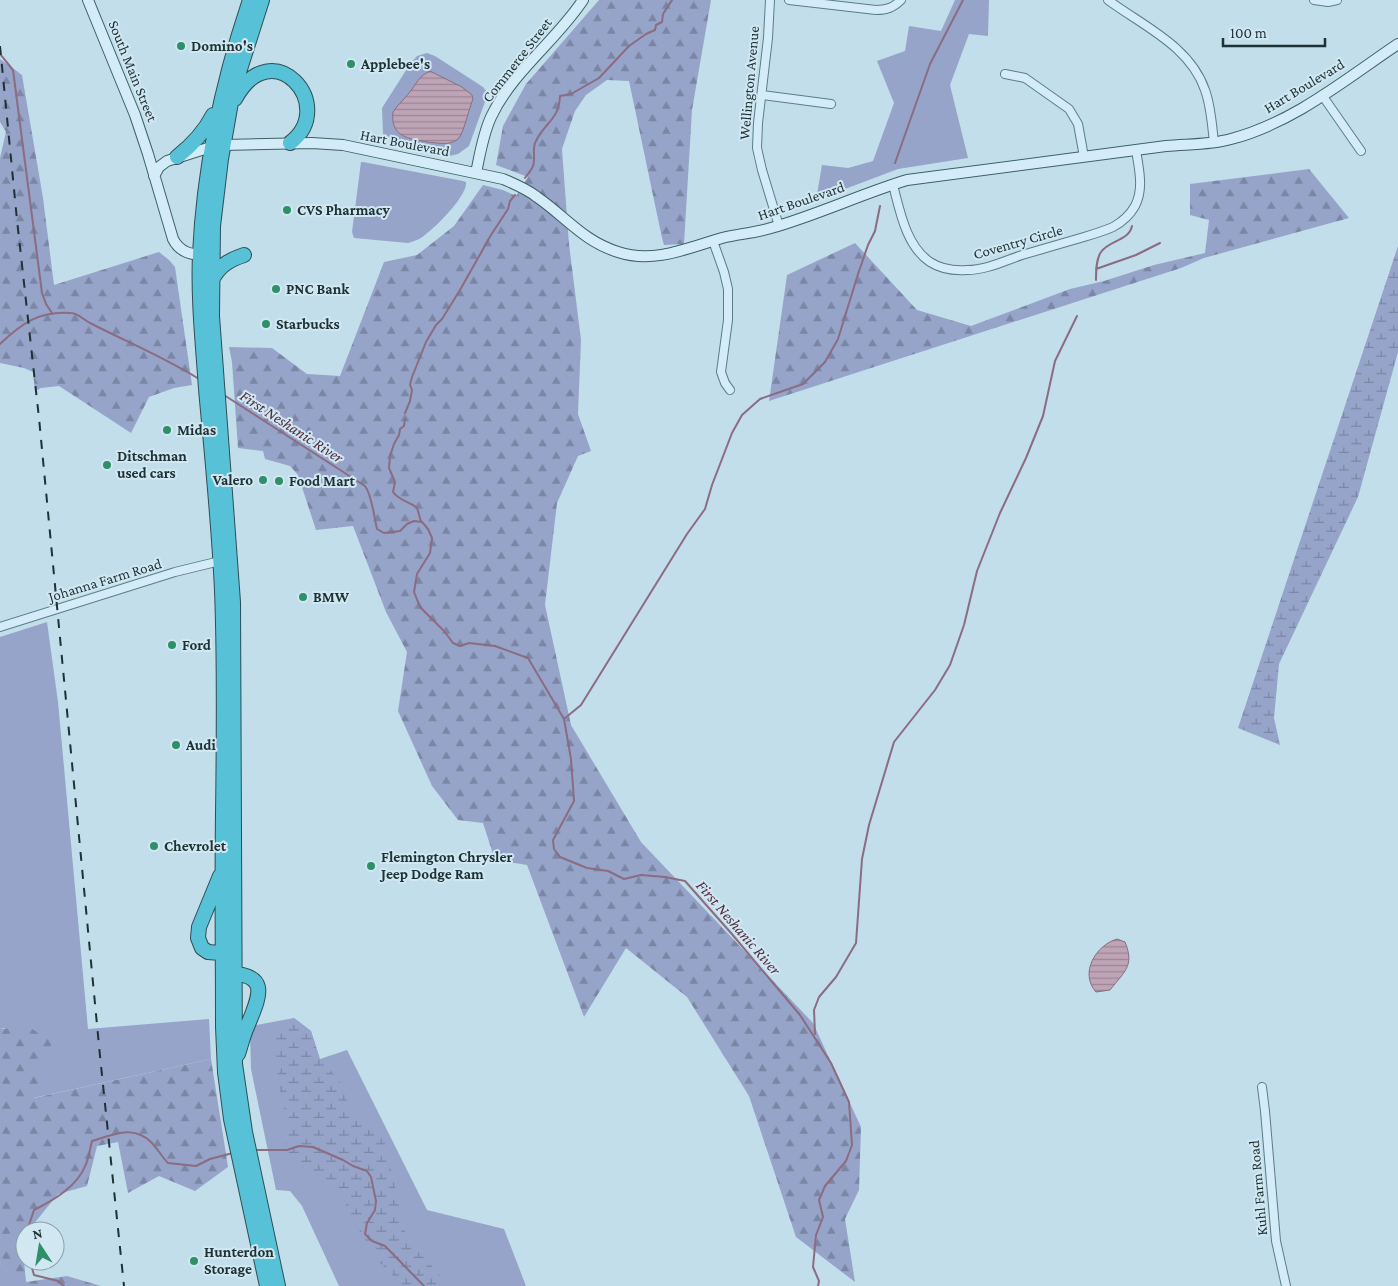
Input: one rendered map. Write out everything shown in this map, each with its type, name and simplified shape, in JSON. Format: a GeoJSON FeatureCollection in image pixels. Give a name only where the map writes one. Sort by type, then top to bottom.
{"type":"FeatureCollection","features":[{"type":"Feature","properties":{"kind":"highway"},"geometry":{"type":"LineString","coordinates":[[217,146],[221,99],[250,0]]}},
{"type":"Feature","properties":{"kind":"highway"},"geometry":{"type":"LineString","coordinates":[[262,0],[239,72],[229,111],[206,177],[206,255],[202,324],[210,370],[233,602],[225,1072],[230,1111],[242,1146],[278,1286]]}},
{"type":"Feature","properties":{"kind":"highway"},"geometry":{"type":"LineString","coordinates":[[229,111],[240,91],[256,75],[268,71],[289,76],[301,86],[306,104],[306,121],[303,132],[290,143]]}},
{"type":"Feature","properties":{"kind":"highway"},"geometry":{"type":"LineString","coordinates":[[172,159],[192,145],[208,125],[221,99]]}},
{"type":"Feature","properties":{"kind":"highway"},"geometry":{"type":"LineString","coordinates":[[206,255],[211,281],[210,370]]}},
{"type":"Feature","properties":{"kind":"highway"},"geometry":{"type":"LineString","coordinates":[[211,281],[216,271],[222,265],[229,260],[244,255]]}},
{"type":"Feature","properties":{"kind":"highway"},"geometry":{"type":"LineString","coordinates":[[213,402],[224,676],[223,869],[228,954]]}},
{"type":"Feature","properties":{"kind":"highway"},"geometry":{"type":"LineString","coordinates":[[223,869],[197,935],[204,950],[210,953],[228,954]]}},
{"type":"Feature","properties":{"kind":"highway"},"geometry":{"type":"LineString","coordinates":[[228,973],[247,976],[254,980],[259,992],[258,1000],[245,1031],[235,1064]]}},
{"type":"Feature","properties":{"kind":"highway"},"geometry":{"type":"LineString","coordinates":[[228,973],[242,1146]]}},
{"type":"Feature","properties":{"kind":"highway"},"geometry":{"type":"LineString","coordinates":[[246,1161],[266,1286]]}},
{"type":"Feature","properties":{"kind":"street","name":"South Main Street"},"geometry":{"type":"LineString","coordinates":[[88,0],[132,109],[148,154],[175,244],[184,252],[206,255]]}},
{"type":"Feature","properties":{"kind":"street","name":"Commerce Street"},"geometry":{"type":"LineString","coordinates":[[476,172],[487,128],[498,105],[518,77],[583,0]]}},
{"type":"Feature","properties":{"kind":"street","name":"Wellington Avenue"},"geometry":{"type":"LineString","coordinates":[[770,0],[757,148],[780,226]]}},
{"type":"Feature","properties":{"kind":"street"},"geometry":{"type":"LineString","coordinates":[[789,0],[876,10],[885,10],[901,0]]}},
{"type":"Feature","properties":{"kind":"street"},"geometry":{"type":"LineString","coordinates":[[1108,0],[1177,48],[1194,68],[1205,90],[1214,142]]}},
{"type":"Feature","properties":{"kind":"street"},"geometry":{"type":"LineString","coordinates":[[1314,0],[1328,2],[1337,0]]}},
{"type":"Feature","properties":{"kind":"street","name":"Hart Boulevard"},"geometry":{"type":"LineString","coordinates":[[217,146],[329,143],[476,172],[503,179],[527,190],[587,238],[619,253],[636,256],[654,256],[672,254],[713,241],[780,226],[894,184],[914,179],[1136,150],[1214,142],[1243,136],[1284,118],[1398,44]]}},
{"type":"Feature","properties":{"kind":"street"},"geometry":{"type":"LineString","coordinates":[[1005,74],[1026,78],[1068,109],[1078,124],[1084,157]]}},
{"type":"Feature","properties":{"kind":"street"},"geometry":{"type":"LineString","coordinates":[[762,95],[831,104]]}},
{"type":"Feature","properties":{"kind":"street"},"geometry":{"type":"LineString","coordinates":[[1322,95],[1361,151]]}},
{"type":"Feature","properties":{"kind":"street"},"geometry":{"type":"LineString","coordinates":[[154,176],[159,167],[172,159],[217,146]]}},
{"type":"Feature","properties":{"kind":"street","name":"Coventry Circle"},"geometry":{"type":"LineString","coordinates":[[894,184],[910,239],[915,248],[930,262],[938,266],[947,269],[968,270],[989,266],[1103,231],[1122,221],[1135,206],[1140,188],[1140,169],[1136,150]]}},
{"type":"Feature","properties":{"kind":"street"},"geometry":{"type":"LineString","coordinates":[[148,154],[157,159],[172,159]]}},
{"type":"Feature","properties":{"kind":"street"},"geometry":{"type":"LineString","coordinates":[[713,241],[728,289],[728,320],[722,372],[725,383],[730,390]]}},
{"type":"Feature","properties":{"kind":"street","name":"Johanna Farm Road"},"geometry":{"type":"LineString","coordinates":[[0,627],[175,572],[220,561]]}},
{"type":"Feature","properties":{"kind":"street","name":"Kuhl Farm Road"},"geometry":{"type":"LineString","coordinates":[[1262,1087],[1276,1241],[1286,1286]]}},
{"type":"Feature","properties":{"kind":"green space"},"geometry":{"type":"Polygon","coordinates":[[[599,0],[711,0],[692,110],[684,244],[664,245],[629,81],[607,80],[586,95],[575,111],[562,149],[569,244],[581,340],[578,414],[591,451],[578,456],[557,503],[545,605],[571,725],[641,842],[813,1023],[861,1127],[859,1190],[845,1219],[855,1282],[796,1237],[749,1096],[687,997],[626,948],[584,1017],[527,865],[495,860],[483,823],[458,820],[432,786],[398,711],[407,652],[386,612],[353,526],[316,530],[298,475],[290,466],[265,459],[263,451],[238,448],[232,362],[229,347],[272,348],[307,374],[340,376],[384,262],[417,255],[454,226],[483,185],[503,190],[516,196],[528,177],[496,165],[503,126],[526,84],[599,0]]]}},
{"type":"Feature","properties":{"kind":"green space"},"geometry":{"type":"Polygon","coordinates":[[[955,0],[989,0],[988,36],[969,34],[950,85],[968,158],[898,169],[816,200],[822,165],[848,168],[873,161],[894,103],[877,61],[905,51],[909,26],[941,31],[955,0]]]}},
{"type":"Feature","properties":{"kind":"green space"},"geometry":{"type":"Polygon","coordinates":[[[427,53],[435,56],[483,87],[487,92],[469,146],[458,154],[450,156],[399,144],[383,134],[382,108],[410,64],[417,56],[427,53]]]}},
{"type":"Feature","properties":{"kind":"green space"},"geometry":{"type":"Polygon","coordinates":[[[0,59],[22,75],[43,198],[54,285],[159,252],[175,267],[192,385],[174,388],[149,397],[131,433],[59,386],[41,388],[35,391],[33,372],[0,363],[0,158],[6,132],[0,122],[0,59]]]}},
{"type":"Feature","properties":{"kind":"green space"},"geometry":{"type":"Polygon","coordinates":[[[361,162],[463,181],[466,182],[465,188],[457,202],[444,217],[418,240],[408,243],[354,238],[352,232],[361,162]]]}},
{"type":"Feature","properties":{"kind":"green space"},"geometry":{"type":"Polygon","coordinates":[[[1309,169],[1349,218],[1204,258],[1181,268],[769,401],[787,275],[855,243],[917,310],[971,326],[1070,289],[1104,281],[1154,265],[1205,253],[1209,220],[1190,215],[1190,184],[1309,169]]]}},
{"type":"Feature","properties":{"kind":"green space"},"geometry":{"type":"Polygon","coordinates":[[[1398,246],[1398,352],[1358,497],[1279,664],[1274,718],[1280,745],[1238,728],[1398,246]]]}},
{"type":"Feature","properties":{"kind":"green space"},"geometry":{"type":"Polygon","coordinates":[[[47,622],[58,702],[88,1029],[209,1019],[211,1059],[33,1098],[5,1028],[0,1029],[0,637],[47,622]]]}},
{"type":"Feature","properties":{"kind":"green space"},"geometry":{"type":"Polygon","coordinates":[[[294,1018],[311,1031],[320,1059],[347,1050],[427,1210],[504,1229],[526,1286],[339,1286],[302,1206],[290,1191],[276,1190],[251,1069],[250,1033],[252,1026],[294,1018]]]}},
{"type":"Feature","properties":{"kind":"green space"},"geometry":{"type":"Polygon","coordinates":[[[294,1018],[311,1031],[320,1060],[338,1078],[351,1110],[384,1138],[407,1239],[450,1286],[404,1286],[380,1263],[350,1216],[340,1189],[303,1168],[291,1158],[285,1142],[287,1119],[280,1092],[273,1038],[294,1018]]]}},
{"type":"Feature","properties":{"kind":"green space"},"geometry":{"type":"Polygon","coordinates":[[[29,1027],[52,1042],[34,1098],[211,1059],[228,1167],[195,1191],[159,1176],[128,1193],[118,1142],[97,1146],[87,1186],[58,1194],[36,1221],[15,1221],[15,1271],[25,1271],[26,1282],[67,1276],[101,1286],[13,1286],[0,1262],[0,1029],[29,1027]]]}},
{"type":"Feature","properties":{"kind":"green space"},"geometry":{"type":"Polygon","coordinates":[[[0,1262],[13,1283],[13,1286],[0,1286],[0,1262]]]}},
{"type":"Feature","properties":{"kind":"shaded area"},"geometry":{"type":"Polygon","coordinates":[[[430,71],[462,87],[472,95],[473,99],[460,136],[451,143],[414,140],[402,135],[395,127],[393,112],[420,78],[430,71]]]}},
{"type":"Feature","properties":{"kind":"shaded area"},"geometry":{"type":"Polygon","coordinates":[[[1117,939],[1125,942],[1129,957],[1128,963],[1124,973],[1110,990],[1096,992],[1091,985],[1089,977],[1092,961],[1102,947],[1117,939]]]}},
{"type":"Feature","properties":{"kind":"waterway"},"geometry":{"type":"LineString","coordinates":[[525,178],[534,162],[535,144],[554,116],[560,96],[571,94],[599,78],[629,46],[655,30],[656,25],[662,22],[663,14],[672,0]]}},
{"type":"Feature","properties":{"kind":"waterway"},"geometry":{"type":"LineString","coordinates":[[895,163],[930,64],[963,0]]}},
{"type":"Feature","properties":{"kind":"waterway"},"geometry":{"type":"LineString","coordinates":[[0,54],[13,70],[42,293],[52,313]]}},
{"type":"Feature","properties":{"kind":"waterway"},"geometry":{"type":"LineString","coordinates":[[405,413],[410,401],[412,377],[426,342],[460,290],[515,195]]}},
{"type":"Feature","properties":{"kind":"waterway"},"geometry":{"type":"LineString","coordinates":[[564,719],[581,705],[687,534],[705,509],[732,433],[742,415],[760,399],[803,384],[825,362],[838,339],[858,274],[875,231],[880,206]]}},
{"type":"Feature","properties":{"kind":"waterway"},"geometry":{"type":"LineString","coordinates":[[1096,280],[1099,255],[1109,245],[1127,235],[1132,226]]}},
{"type":"Feature","properties":{"kind":"waterway"},"geometry":{"type":"LineString","coordinates":[[1096,269],[1136,255],[1160,243]]}},
{"type":"Feature","properties":{"kind":"waterway","name":"First Neshanic River"},"geometry":{"type":"LineString","coordinates":[[0,344],[24,324],[40,316],[74,313],[199,379]]}},
{"type":"Feature","properties":{"kind":"waterway"},"geometry":{"type":"LineString","coordinates":[[815,1034],[814,1010],[819,997],[836,977],[856,943],[862,859],[869,825],[894,742],[935,690],[950,665],[964,625],[977,571],[1000,513],[1043,416],[1055,361],[1077,316]]}},
{"type":"Feature","properties":{"kind":"waterway","name":"First Neshanic River"},"geometry":{"type":"LineString","coordinates":[[224,395],[365,486],[371,500],[377,529],[384,533],[400,531],[407,524],[414,521],[422,522],[432,538],[430,553],[417,574],[414,592],[420,607],[453,643],[460,646],[469,643],[495,646],[528,658],[564,719],[571,759],[574,801],[553,840],[554,849],[560,857],[587,868],[608,871],[624,879],[641,875],[685,881],[800,1015],[831,1063],[849,1102],[852,1145],[846,1161],[825,1186],[819,1200],[823,1217],[816,1235],[813,1267],[819,1281],[818,1286]]}},
{"type":"Feature","properties":{"kind":"waterway"},"geometry":{"type":"LineString","coordinates":[[405,419],[404,426],[400,429],[390,456],[389,468],[395,482],[393,492],[399,498],[416,507],[421,521]]}},
{"type":"Feature","properties":{"kind":"waterway"},"geometry":{"type":"LineString","coordinates":[[30,1221],[34,1210],[64,1192],[77,1179],[86,1164],[92,1141],[115,1134],[137,1133],[151,1142],[168,1163],[196,1166],[210,1159],[233,1153]]}},
{"type":"Feature","properties":{"kind":"waterway"},"geometry":{"type":"LineString","coordinates":[[255,1150],[287,1150],[299,1146],[313,1147],[367,1171],[371,1177],[376,1201],[375,1210],[367,1223],[365,1234],[372,1241],[385,1246],[424,1286]]}},
{"type":"Feature","properties":{"kind":"waterway"},"geometry":{"type":"LineString","coordinates":[[33,1271],[34,1275],[58,1281],[64,1286]]}},
{"type":"Feature","properties":{"kind":"railway"},"geometry":{"type":"LineString","coordinates":[[0,46],[39,418],[124,1286]]}},
{"type":"Feature","properties":{"kind":"place","name":"Domino's"},"geometry":{"type":"Point","coordinates":[181,46]}},
{"type":"Feature","properties":{"kind":"place","name":"Applebee's"},"geometry":{"type":"Point","coordinates":[351,64]}},
{"type":"Feature","properties":{"kind":"place","name":"CVS Pharmacy"},"geometry":{"type":"Point","coordinates":[287,210]}},
{"type":"Feature","properties":{"kind":"place","name":"PNC Bank"},"geometry":{"type":"Point","coordinates":[276,289]}},
{"type":"Feature","properties":{"kind":"place","name":"Starbucks"},"geometry":{"type":"Point","coordinates":[266,324]}},
{"type":"Feature","properties":{"kind":"place","name":"Midas"},"geometry":{"type":"Point","coordinates":[167,430]}},
{"type":"Feature","properties":{"kind":"place","name":"Ditschman used cars"},"geometry":{"type":"Point","coordinates":[107,465]}},
{"type":"Feature","properties":{"kind":"place","name":"Valero"},"geometry":{"type":"Point","coordinates":[263,480]}},
{"type":"Feature","properties":{"kind":"place","name":"Food Mart"},"geometry":{"type":"Point","coordinates":[279,481]}},
{"type":"Feature","properties":{"kind":"place","name":"BMW"},"geometry":{"type":"Point","coordinates":[303,597]}},
{"type":"Feature","properties":{"kind":"place","name":"Ford"},"geometry":{"type":"Point","coordinates":[172,645]}},
{"type":"Feature","properties":{"kind":"place","name":"Audi"},"geometry":{"type":"Point","coordinates":[176,745]}},
{"type":"Feature","properties":{"kind":"place","name":"Chevrolet"},"geometry":{"type":"Point","coordinates":[154,846]}},
{"type":"Feature","properties":{"kind":"place","name":"Flemington Chrysler Jeep Dodge Ram"},"geometry":{"type":"Point","coordinates":[371,866]}},
{"type":"Feature","properties":{"kind":"place","name":"Hunterdon Storage"},"geometry":{"type":"Point","coordinates":[194,1261]}}]}
